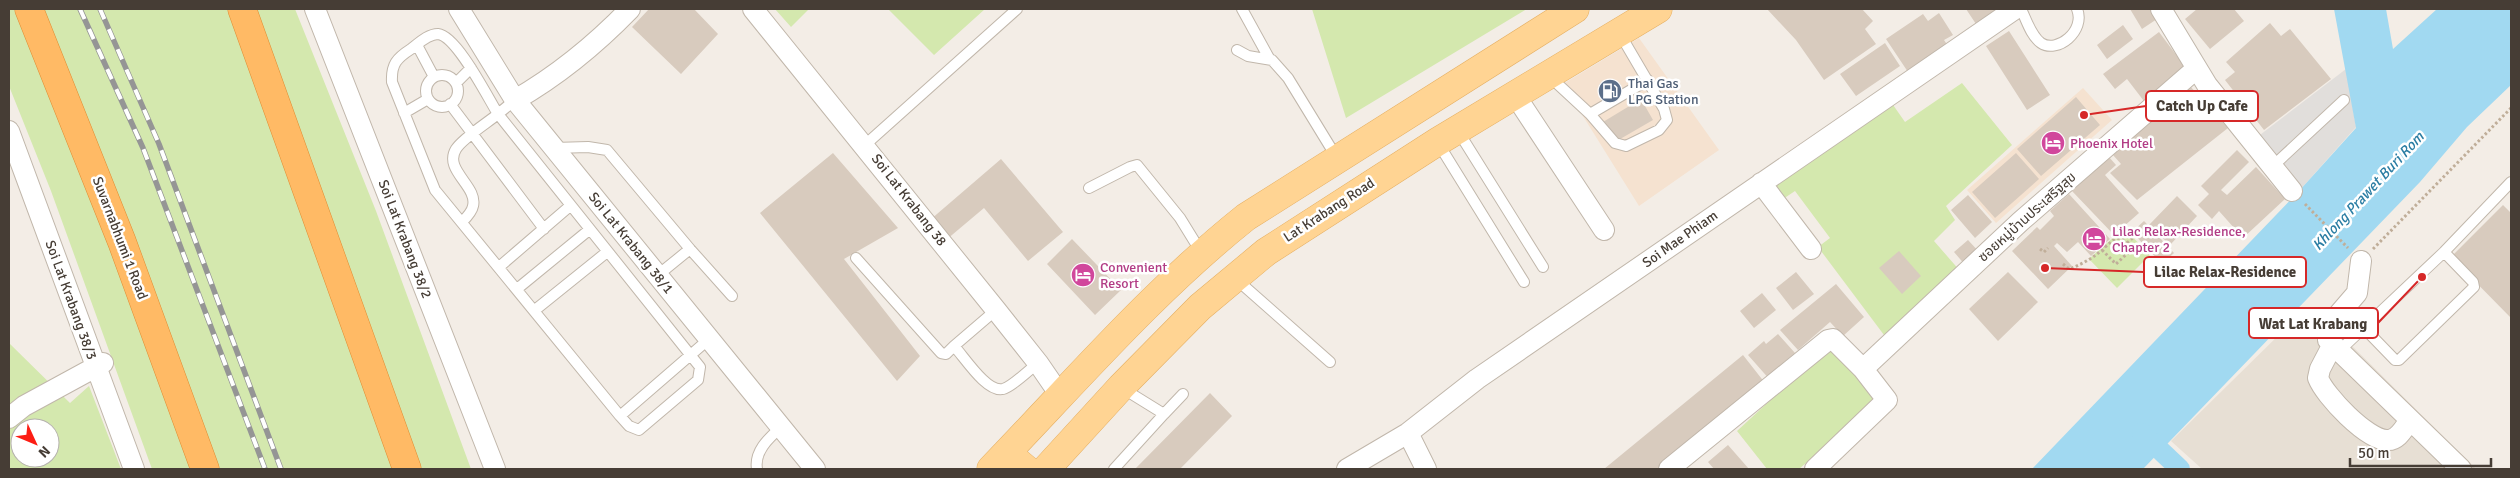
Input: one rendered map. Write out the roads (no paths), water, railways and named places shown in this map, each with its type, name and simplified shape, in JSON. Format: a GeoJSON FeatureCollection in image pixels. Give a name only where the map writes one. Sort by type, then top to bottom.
{"type":"FeatureCollection","features":[{"type":"Feature","properties":{"kind":"highway","name":"Suvarnabhumi 1 Road"},"geometry":{"type":"LineString","coordinates":[[29,9],[122,242],[205,469]]}},
{"type":"Feature","properties":{"kind":"highway"},"geometry":{"type":"LineString","coordinates":[[242,9],[407,469]]}},
{"type":"Feature","properties":{"kind":"main road"},"geometry":{"type":"LineString","coordinates":[[1008,464],[1060,395],[1157,294],[1201,252],[1246,217],[1575,9]]}},
{"type":"Feature","properties":{"kind":"main road","name":"Lat Krabang Road"},"geometry":{"type":"LineString","coordinates":[[1046,469],[1121,388],[1200,307],[1233,277],[1299,229],[1447,136],[1658,9]]}},
{"type":"Feature","properties":{"kind":"street","name":"Soi Lat Krabang 38/2"},"geometry":{"type":"LineString","coordinates":[[315,9],[495,469]]}},
{"type":"Feature","properties":{"kind":"street","name":"Soi Lat Krabang 38/1"},"geometry":{"type":"LineString","coordinates":[[459,9],[515,100],[815,469]]}},
{"type":"Feature","properties":{"kind":"street"},"geometry":{"type":"LineString","coordinates":[[515,100],[539,86],[576,58],[630,9]]}},
{"type":"Feature","properties":{"kind":"street","name":"Soi Lat Krabang 38"},"geometry":{"type":"LineString","coordinates":[[753,9],[865,145],[1038,363],[1060,395]]}},
{"type":"Feature","properties":{"kind":"street","name":"Soi Mae Phiam"},"geometry":{"type":"LineString","coordinates":[[1347,469],[1408,433],[1477,379],[2015,9]]}},
{"type":"Feature","properties":{"kind":"street"},"geometry":{"type":"LineString","coordinates":[[2161,9],[2196,69],[2292,191]]}},
{"type":"Feature","properties":{"kind":"street","name":"ซอยหมู่บ้านประเสริฐสุข"},"geometry":{"type":"LineString","coordinates":[[1863,369],[2021,221],[2196,69]]}},
{"type":"Feature","properties":{"kind":"street"},"geometry":{"type":"LineString","coordinates":[[1515,95],[1604,230]]}},
{"type":"Feature","properties":{"kind":"street","name":"Soi Lat Krabang 38/3"},"geometry":{"type":"LineString","coordinates":[[9,131],[100,365],[134,469]]}},
{"type":"Feature","properties":{"kind":"street"},"geometry":{"type":"LineString","coordinates":[[1761,183],[1811,249]]}},
{"type":"Feature","properties":{"kind":"street"},"geometry":{"type":"LineString","coordinates":[[2361,261],[2357,294],[2332,322],[2327,335],[2335,349],[2461,469]]}},
{"type":"Feature","properties":{"kind":"street"},"geometry":{"type":"LineString","coordinates":[[1669,469],[1828,340],[1836,340],[1888,400],[1814,469]]}},
{"type":"Feature","properties":{"kind":"street"},"geometry":{"type":"LineString","coordinates":[[2335,349],[2320,369],[2318,378],[2330,399],[2352,419],[2379,438],[2388,441],[2397,437],[2410,420]]}},
{"type":"Feature","properties":{"kind":"street"},"geometry":{"type":"LineString","coordinates":[[9,418],[24,406],[100,365]]}},
{"type":"Feature","properties":{"kind":"street"},"geometry":{"type":"LineString","coordinates":[[1408,433],[1426,469]]}},
{"type":"Feature","properties":{"kind":"lane"},"geometry":{"type":"LineString","coordinates":[[865,145],[1018,9]]}},
{"type":"Feature","properties":{"kind":"lane"},"geometry":{"type":"LineString","coordinates":[[1242,9],[1268,58],[1288,78],[1337,158]]}},
{"type":"Feature","properties":{"kind":"lane"},"geometry":{"type":"LineString","coordinates":[[2021,9],[2035,36],[2042,43],[2058,45],[2074,33],[2079,25],[2077,9]]}},
{"type":"Feature","properties":{"kind":"lane"},"geometry":{"type":"LineString","coordinates":[[1548,76],[1590,114],[1615,143],[1620,146],[1626,146],[1659,130],[1666,120],[1664,109],[1619,32]]}},
{"type":"Feature","properties":{"kind":"lane"},"geometry":{"type":"LineString","coordinates":[[440,34],[448,39],[471,68],[498,114],[606,252],[700,367],[698,380],[639,430],[629,426],[620,416],[435,190],[392,82],[391,69],[398,58],[417,45],[431,35],[440,34]]}},
{"type":"Feature","properties":{"kind":"lane"},"geometry":{"type":"LineString","coordinates":[[417,45],[434,77]]}},
{"type":"Feature","properties":{"kind":"lane"},"geometry":{"type":"LineString","coordinates":[[1237,50],[1248,56],[1268,58]]}},
{"type":"Feature","properties":{"kind":"lane"},"geometry":{"type":"LineString","coordinates":[[456,82],[471,68]]}},
{"type":"Feature","properties":{"kind":"lane"},"geometry":{"type":"LineString","coordinates":[[442,74],[456,82],[458,90],[456,98],[450,104],[442,107],[428,99],[426,91],[428,83],[434,77],[442,74]]}},
{"type":"Feature","properties":{"kind":"lane"},"geometry":{"type":"LineString","coordinates":[[1590,114],[1648,80]]}},
{"type":"Feature","properties":{"kind":"lane"},"geometry":{"type":"LineString","coordinates":[[404,113],[428,99]]}},
{"type":"Feature","properties":{"kind":"lane"},"geometry":{"type":"LineString","coordinates":[[462,222],[473,208],[474,201],[456,170],[453,158],[454,151],[459,144],[515,100]]}},
{"type":"Feature","properties":{"kind":"lane"},"geometry":{"type":"LineString","coordinates":[[2273,166],[2344,100]]}},
{"type":"Feature","properties":{"kind":"lane"},"geometry":{"type":"LineString","coordinates":[[450,104],[544,229]]}},
{"type":"Feature","properties":{"kind":"lane"},"geometry":{"type":"LineString","coordinates":[[1447,136],[1542,267]]}},
{"type":"Feature","properties":{"kind":"lane"},"geometry":{"type":"LineString","coordinates":[[1447,136],[1524,282]]}},
{"type":"Feature","properties":{"kind":"lane"},"geometry":{"type":"LineString","coordinates":[[554,148],[588,147],[607,150],[732,296]]}},
{"type":"Feature","properties":{"kind":"lane"},"geometry":{"type":"LineString","coordinates":[[1089,188],[1130,166],[1137,165],[1180,218],[1201,252]]}},
{"type":"Feature","properties":{"kind":"lane"},"geometry":{"type":"LineString","coordinates":[[2335,349],[2364,328],[2444,252],[2511,182]]}},
{"type":"Feature","properties":{"kind":"lane"},"geometry":{"type":"LineString","coordinates":[[499,267],[570,206]]}},
{"type":"Feature","properties":{"kind":"lane"},"geometry":{"type":"LineString","coordinates":[[517,289],[589,230]]}},
{"type":"Feature","properties":{"kind":"lane"},"geometry":{"type":"LineString","coordinates":[[658,276],[690,249]]}},
{"type":"Feature","properties":{"kind":"lane"},"geometry":{"type":"LineString","coordinates":[[535,310],[606,252]]}},
{"type":"Feature","properties":{"kind":"lane"},"geometry":{"type":"LineString","coordinates":[[2364,328],[2395,360],[2399,360],[2474,287],[2473,282],[2444,252]]}},
{"type":"Feature","properties":{"kind":"lane"},"geometry":{"type":"LineString","coordinates":[[856,258],[941,353],[946,354],[996,310]]}},
{"type":"Feature","properties":{"kind":"lane"},"geometry":{"type":"LineString","coordinates":[[1233,277],[1330,362]]}},
{"type":"Feature","properties":{"kind":"lane"},"geometry":{"type":"LineString","coordinates":[[620,416],[709,339]]}},
{"type":"Feature","properties":{"kind":"lane"},"geometry":{"type":"LineString","coordinates":[[954,346],[987,384],[996,390],[1005,389],[1038,363]]}},
{"type":"Feature","properties":{"kind":"lane"},"geometry":{"type":"LineString","coordinates":[[1121,388],[1164,414]]}},
{"type":"Feature","properties":{"kind":"lane"},"geometry":{"type":"LineString","coordinates":[[1114,469],[1183,394]]}},
{"type":"Feature","properties":{"kind":"lane"},"geometry":{"type":"LineString","coordinates":[[757,469],[756,462],[762,448],[781,427]]}},
{"type":"Feature","properties":{"kind":"water","name":"Khlong Prawet Buri Rom"},"geometry":{"type":"Polygon","coordinates":[[[2334,9],[2386,9],[2393,49],[2437,9],[2511,9],[2511,85],[2467,127],[2420,182],[2143,469],[2032,469],[2299,191],[2356,128],[2334,9]]]}},
{"type":"Feature","properties":{"kind":"waterway"},"geometry":{"type":"LineString","coordinates":[[2142,433],[2180,469]]}},
{"type":"Feature","properties":{"kind":"railway"},"geometry":{"type":"LineString","coordinates":[[80,9],[143,148],[265,469]]}},
{"type":"Feature","properties":{"kind":"railway"},"geometry":{"type":"LineString","coordinates":[[100,9],[159,144],[281,469]]}},
{"type":"Feature","properties":{"kind":"place","name":"Thai Gas LPG Station"},"geometry":{"type":"Point","coordinates":[1610,91]}},
{"type":"Feature","properties":{"kind":"place","name":"Catch Up Cafe"},"geometry":{"type":"Point","coordinates":[2084,115]}},
{"type":"Feature","properties":{"kind":"place","name":"Phoenix Hotel"},"geometry":{"type":"Point","coordinates":[2053,143]}},
{"type":"Feature","properties":{"kind":"place","name":"Lilac Relax-Residence, Chapter 2"},"geometry":{"type":"Point","coordinates":[2094,239]}},
{"type":"Feature","properties":{"kind":"place","name":"Lilac Relax-Residence"},"geometry":{"type":"Point","coordinates":[2045,268]}},
{"type":"Feature","properties":{"kind":"place","name":"Convenient Resort"},"geometry":{"type":"Point","coordinates":[1083,275]}},
{"type":"Feature","properties":{"kind":"place","name":"Wat Lat Krabang"},"geometry":{"type":"Point","coordinates":[2422,277]}}]}
